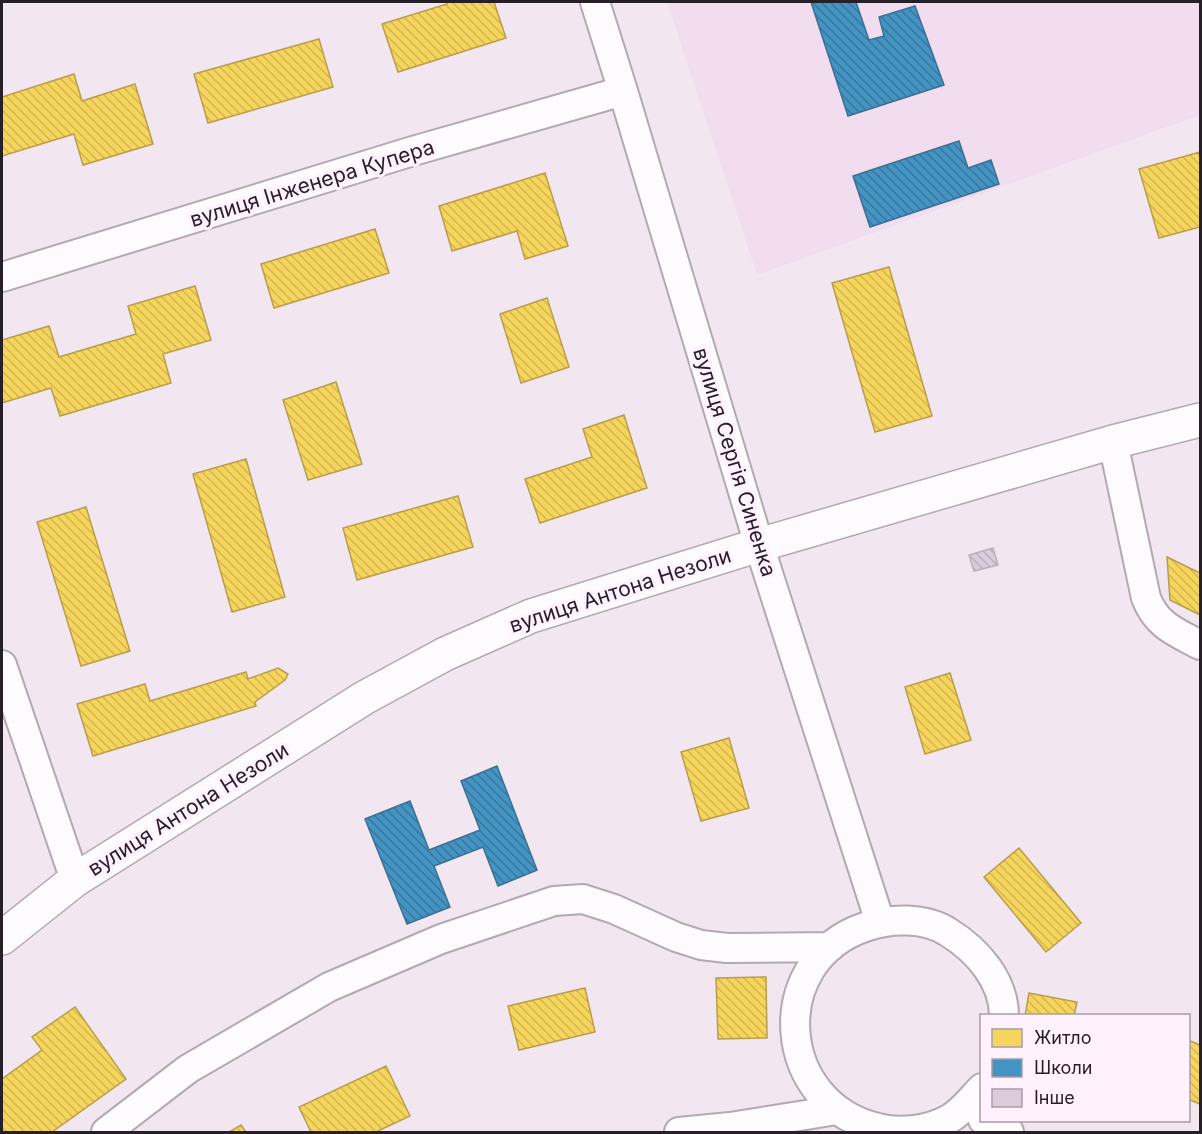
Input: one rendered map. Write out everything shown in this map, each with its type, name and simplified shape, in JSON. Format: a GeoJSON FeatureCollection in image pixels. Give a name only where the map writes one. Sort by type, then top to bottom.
{"type":"FeatureCollection","features":[{"type":"Feature","properties":{"kind":"main road","name":"вулиця Антона Незоли"},"geometry":{"type":"LineString","coordinates":[[2,938],[75,880],[363,698],[445,654],[531,616],[759,545],[1113,442],[1200,420]]}},
{"type":"Feature","properties":{"kind":"street","name":"вулиця Сергія Синенка"},"geometry":{"type":"LineString","coordinates":[[595,2],[759,545],[880,922]]}},
{"type":"Feature","properties":{"kind":"street","name":"вулиця Інженера Купера"},"geometry":{"type":"LineString","coordinates":[[2,277],[413,152],[623,91]]}},
{"type":"Feature","properties":{"kind":"street"},"geometry":{"type":"LineString","coordinates":[[1113,442],[1146,598],[1152,613],[1167,627],[1200,645]]}},
{"type":"Feature","properties":{"kind":"street"},"geometry":{"type":"LineString","coordinates":[[2,665],[75,880]]}},
{"type":"Feature","properties":{"kind":"street"},"geometry":{"type":"LineString","coordinates":[[106,1132],[188,1069],[329,987],[441,939],[554,901],[583,899],[614,909],[676,937],[701,945],[727,948],[830,947]]}},
{"type":"Feature","properties":{"kind":"street"},"geometry":{"type":"LineString","coordinates":[[980,1093],[975,1117],[949,1119],[921,1129],[891,1132],[862,1124],[837,1110],[815,1088],[800,1061],[795,1030],[798,999],[810,971],[830,947],[853,931],[880,922],[914,921],[946,931],[974,950],[994,977],[1004,1014]]}},
{"type":"Feature","properties":{"kind":"street"},"geometry":{"type":"LineString","coordinates":[[679,1132],[730,1127],[837,1110]]}},
{"type":"Feature","properties":{"kind":"street"},"geometry":{"type":"LineString","coordinates":[[986,1122],[1009,1132]]}},
{"type":"Feature","properties":{"kind":"shaded area"},"geometry":{"type":"Polygon","coordinates":[[[667,2],[1200,2],[1200,115],[757,275],[667,2]]]}},
{"type":"Feature","properties":{"kind":"building: Житло"},"geometry":{"type":"Polygon","coordinates":[[[447,2],[494,2],[506,38],[398,72],[382,24],[447,4],[447,2]]]}},
{"type":"Feature","properties":{"kind":"building: Житло"},"geometry":{"type":"Polygon","coordinates":[[[319,39],[333,87],[208,123],[194,74],[319,39]]]}},
{"type":"Feature","properties":{"kind":"building: Житло"},"geometry":{"type":"Polygon","coordinates":[[[74,74],[82,101],[135,84],[153,144],[83,165],[74,134],[2,156],[2,97],[74,74]]]}},
{"type":"Feature","properties":{"kind":"building: Житло"},"geometry":{"type":"Polygon","coordinates":[[[1200,152],[1200,227],[1159,238],[1139,169],[1200,152]]]}},
{"type":"Feature","properties":{"kind":"building: Житло"},"geometry":{"type":"Polygon","coordinates":[[[545,173],[568,246],[525,259],[517,231],[452,251],[439,206],[545,173]]]}},
{"type":"Feature","properties":{"kind":"building: Житло"},"geometry":{"type":"Polygon","coordinates":[[[375,229],[389,273],[274,308],[261,264],[375,229]]]}},
{"type":"Feature","properties":{"kind":"building: Житло"},"geometry":{"type":"Polygon","coordinates":[[[889,267],[932,416],[875,432],[832,283],[889,267]]]}},
{"type":"Feature","properties":{"kind":"building: Житло"},"geometry":{"type":"Polygon","coordinates":[[[195,286],[211,340],[163,354],[171,383],[60,416],[51,388],[2,403],[2,340],[49,326],[59,357],[136,334],[128,306],[195,286]]]}},
{"type":"Feature","properties":{"kind":"building: Житло"},"geometry":{"type":"Polygon","coordinates":[[[547,298],[569,367],[521,383],[500,314],[547,298]]]}},
{"type":"Feature","properties":{"kind":"building: Житло"},"geometry":{"type":"Polygon","coordinates":[[[336,382],[362,464],[308,480],[283,400],[336,382]]]}},
{"type":"Feature","properties":{"kind":"building: Житло"},"geometry":{"type":"Polygon","coordinates":[[[624,415],[647,488],[540,523],[525,479],[592,457],[583,429],[624,415]]]}},
{"type":"Feature","properties":{"kind":"building: Житло"},"geometry":{"type":"Polygon","coordinates":[[[246,459],[285,597],[232,612],[193,474],[246,459]]]}},
{"type":"Feature","properties":{"kind":"building: Житло"},"geometry":{"type":"Polygon","coordinates":[[[458,496],[473,547],[357,580],[343,528],[458,496]]]}},
{"type":"Feature","properties":{"kind":"building: Житло"},"geometry":{"type":"Polygon","coordinates":[[[86,507],[130,651],[81,666],[37,522],[86,507]]]}},
{"type":"Feature","properties":{"kind":"building: Житло"},"geometry":{"type":"Polygon","coordinates":[[[1167,557],[1200,573],[1200,615],[1170,600],[1167,557]]]}},
{"type":"Feature","properties":{"kind":"building: Житло"},"geometry":{"type":"Polygon","coordinates":[[[278,668],[288,674],[285,680],[255,702],[256,706],[93,756],[77,704],[145,684],[150,701],[246,672],[248,679],[278,668]]]}},
{"type":"Feature","properties":{"kind":"building: Житло"},"geometry":{"type":"Polygon","coordinates":[[[950,673],[971,740],[925,754],[905,687],[950,673]]]}},
{"type":"Feature","properties":{"kind":"building: Житло"},"geometry":{"type":"Polygon","coordinates":[[[729,738],[749,808],[701,821],[681,752],[729,738]]]}},
{"type":"Feature","properties":{"kind":"building: Житло"},"geometry":{"type":"Polygon","coordinates":[[[1019,848],[1081,923],[1046,952],[984,877],[1019,848]]]}},
{"type":"Feature","properties":{"kind":"building: Житло"},"geometry":{"type":"Polygon","coordinates":[[[766,977],[767,1038],[718,1039],[716,978],[766,977]]]}},
{"type":"Feature","properties":{"kind":"building: Житло"},"geometry":{"type":"Polygon","coordinates":[[[585,988],[595,1032],[519,1050],[508,1006],[585,988]]]}},
{"type":"Feature","properties":{"kind":"building: Житло"},"geometry":{"type":"Polygon","coordinates":[[[1029,993],[1077,1002],[1074,1014],[1025,1014],[1029,993]]]}},
{"type":"Feature","properties":{"kind":"building: Житло"},"geometry":{"type":"Polygon","coordinates":[[[75,1007],[126,1079],[52,1132],[2,1132],[2,1079],[42,1050],[32,1037],[75,1007]]]}},
{"type":"Feature","properties":{"kind":"building: Житло"},"geometry":{"type":"Polygon","coordinates":[[[1190,1041],[1200,1045],[1200,1104],[1190,1100],[1190,1041]]]}},
{"type":"Feature","properties":{"kind":"building: Житло"},"geometry":{"type":"Polygon","coordinates":[[[386,1066],[410,1116],[376,1132],[311,1132],[299,1107],[386,1066]]]}},
{"type":"Feature","properties":{"kind":"building: Житло"},"geometry":{"type":"Polygon","coordinates":[[[241,1125],[246,1132],[229,1132],[241,1125]]]}},
{"type":"Feature","properties":{"kind":"building: Школи"},"geometry":{"type":"Polygon","coordinates":[[[811,2],[856,2],[869,40],[884,36],[879,17],[915,6],[944,85],[848,116],[811,2]]]}},
{"type":"Feature","properties":{"kind":"building: Школи"},"geometry":{"type":"Polygon","coordinates":[[[959,141],[968,168],[991,160],[999,184],[870,227],[853,176],[959,141]]]}},
{"type":"Feature","properties":{"kind":"building: Школи"},"geometry":{"type":"Polygon","coordinates":[[[497,766],[537,870],[498,886],[483,847],[434,866],[450,907],[407,924],[365,819],[410,801],[429,850],[480,830],[461,781],[497,766]]]}},
{"type":"Feature","properties":{"kind":"building: Інше"},"geometry":{"type":"Polygon","coordinates":[[[993,548],[998,565],[974,571],[969,555],[993,548]]]}}]}
